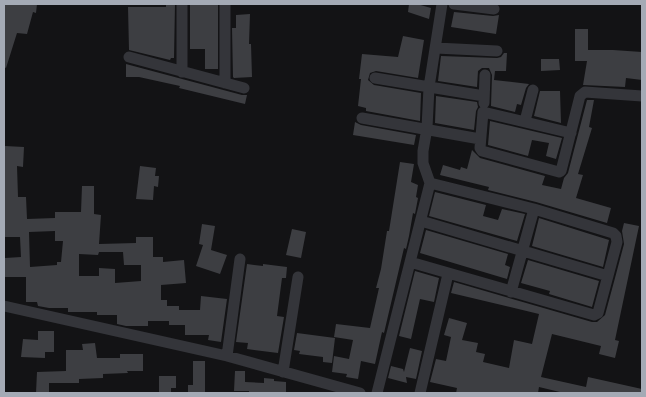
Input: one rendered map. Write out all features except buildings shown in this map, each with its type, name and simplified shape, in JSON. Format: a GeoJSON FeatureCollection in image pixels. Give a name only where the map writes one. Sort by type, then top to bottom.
{"type":"FeatureCollection","features":[{"type":"Feature","properties":{"kind":"street"},"geometry":{"type":"LineString","coordinates":[[182,4],[182,72]]}},
{"type":"Feature","properties":{"kind":"street"},"geometry":{"type":"LineString","coordinates":[[225,4],[225,83]]}},
{"type":"Feature","properties":{"kind":"street"},"geometry":{"type":"LineString","coordinates":[[377,393],[430,183],[423,163],[422,151],[427,128],[429,87],[442,4]]}},
{"type":"Feature","properties":{"kind":"street"},"geometry":{"type":"LineString","coordinates":[[454,4],[494,9]]}},
{"type":"Feature","properties":{"kind":"street"},"geometry":{"type":"LineString","coordinates":[[436,48],[497,51]]}},
{"type":"Feature","properties":{"kind":"street"},"geometry":{"type":"LineString","coordinates":[[129,57],[244,88]]}},
{"type":"Feature","properties":{"kind":"street"},"geometry":{"type":"LineString","coordinates":[[485,75],[480,139],[482,151],[559,172],[561,171],[582,94],[585,92],[642,96]]}},
{"type":"Feature","properties":{"kind":"street"},"geometry":{"type":"LineString","coordinates":[[375,78],[484,96]]}},
{"type":"Feature","properties":{"kind":"street"},"geometry":{"type":"LineString","coordinates":[[525,121],[533,90]]}},
{"type":"Feature","properties":{"kind":"street"},"geometry":{"type":"LineString","coordinates":[[483,112],[571,133]]}},
{"type":"Feature","properties":{"kind":"street"},"geometry":{"type":"LineString","coordinates":[[362,118],[427,128],[480,139]]}},
{"type":"Feature","properties":{"kind":"street"},"geometry":{"type":"LineString","coordinates":[[410,262],[511,292],[596,314],[617,242],[614,233],[534,209],[430,183]]}},
{"type":"Feature","properties":{"kind":"street"},"geometry":{"type":"LineString","coordinates":[[511,292],[534,209]]}},
{"type":"Feature","properties":{"kind":"street"},"geometry":{"type":"LineString","coordinates":[[421,221],[608,276]]}},
{"type":"Feature","properties":{"kind":"street"},"geometry":{"type":"LineString","coordinates":[[227,356],[240,259]]}},
{"type":"Feature","properties":{"kind":"street"},"geometry":{"type":"LineString","coordinates":[[420,393],[448,274]]}},
{"type":"Feature","properties":{"kind":"street"},"geometry":{"type":"LineString","coordinates":[[283,372],[298,277]]}},
{"type":"Feature","properties":{"kind":"street"},"geometry":{"type":"LineString","coordinates":[[4,306],[227,356],[360,393]]}}]}
